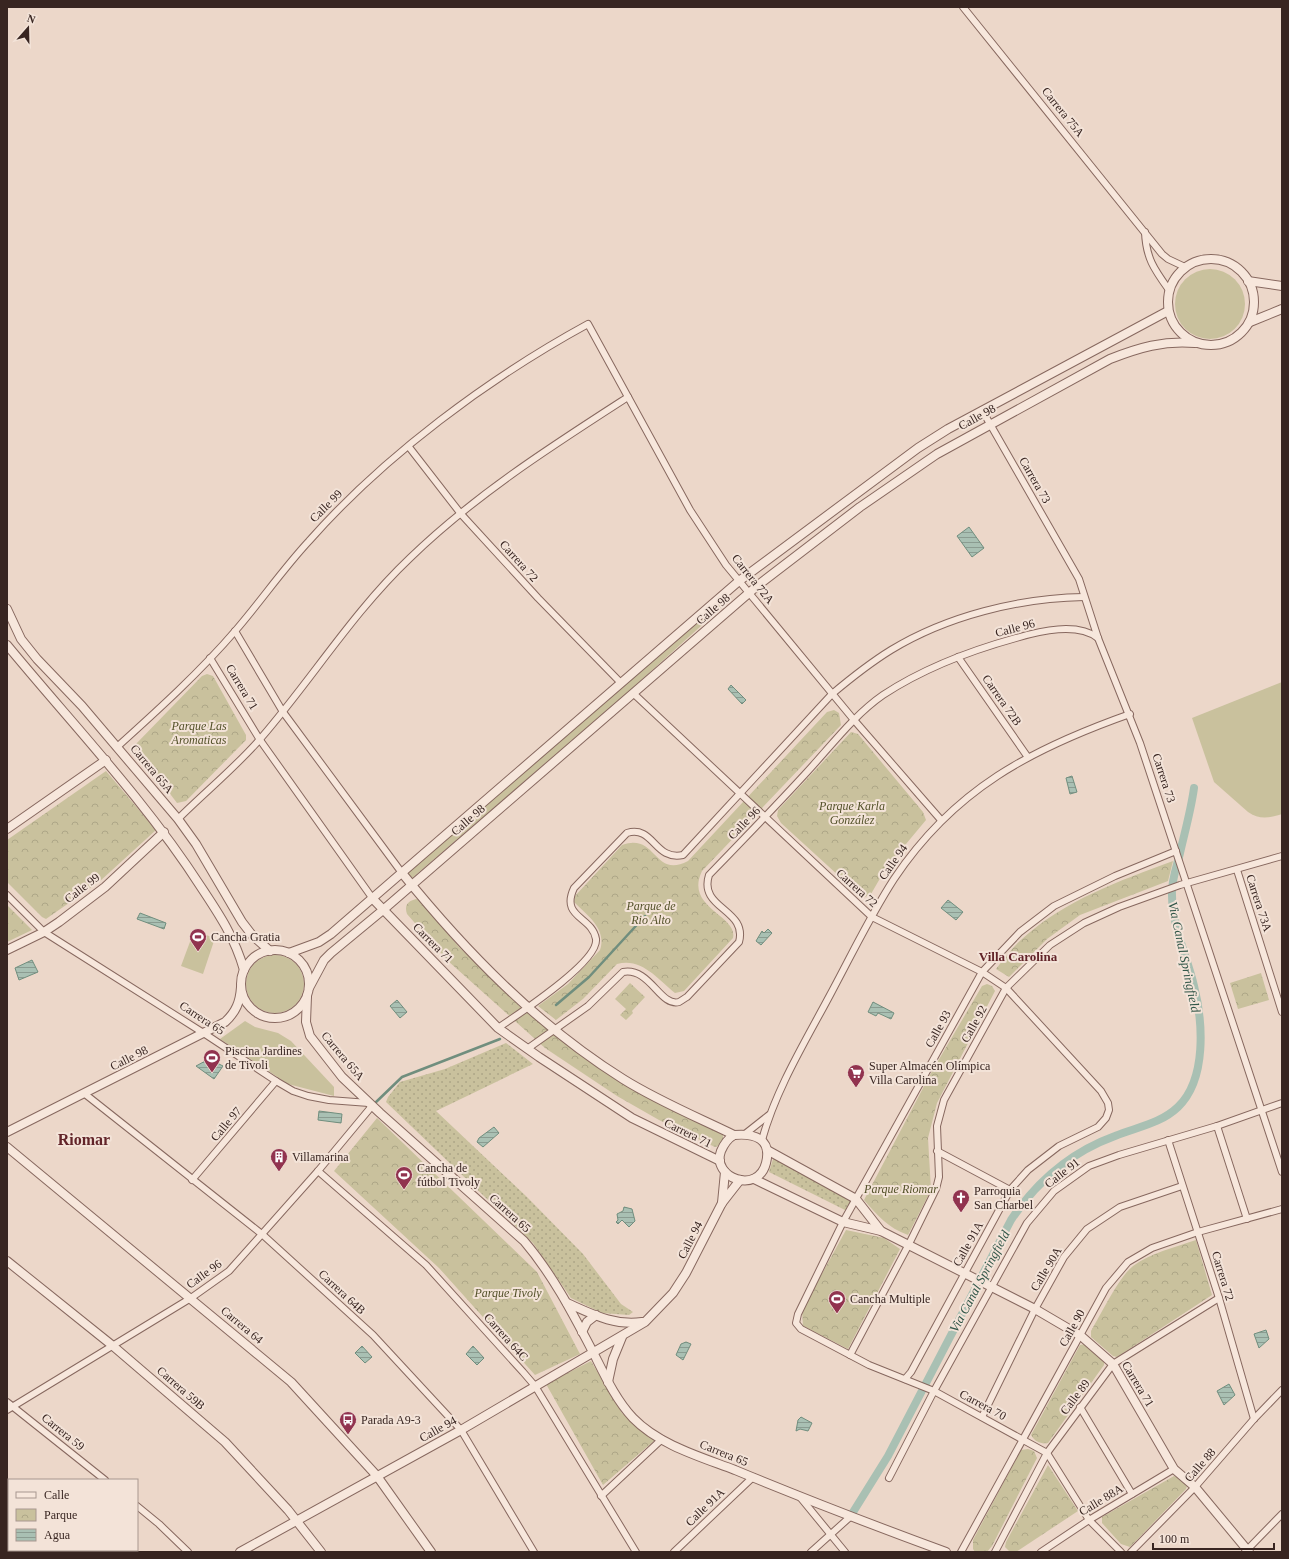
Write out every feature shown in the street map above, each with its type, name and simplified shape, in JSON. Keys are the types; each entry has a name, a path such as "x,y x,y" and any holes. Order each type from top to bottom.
{"street":[{"name":"Carrera 75A","path":"963,7 1168,259 1185,267"},
{"path":"1145,232 1148,257 1152,266 1169,290"},
{"path":"1206,259 1220,260 1233,265 1248,281 1254,301 1250,322 1241,333 1230,342 1209,346 1195,343 1177,330 1168,311 1169,290 1175,277 1185,267 1206,259"},
{"path":"1248,281 1282,286"},
{"path":"1250,322 1282,309"},
{"name":"Calle 98","path":"290,953 319,942 373,899 739,581 918,448 982,410 1168,311"},
{"name":"Carrera 72A","path":"588,324 690,510 726,565 832,694 941,820"},
{"name":"Calle 99","path":"117,747 210,658 235,631 313,536 378,472 469,399 509,370 551,344 588,324"},
{"name":"Calle 98","path":"308,992 324,960 331,953 634,694 749,593 860,507 937,454 990,423 1117,356 1138,348 1160,343 1175,341 1195,343"},
{"path":"178,819 260,740 283,712 331,647 371,598 410,558 461,514 524,466 628,397"},
{"name":"Carrera 73","path":"982,410 1079,579 1098,638 1130,714 1282,1172"},
{"name":"Carrera 72","path":"409,447 461,514 538,598 621,682"},
{"name":"Calle 96","path":"498,1028 529,1008 562,983 594,948 596,940 593,931 571,909 569,898 574,888 627,833 635,831 643,833 666,855 675,857 683,855 832,694 859,672 892,650 944,625 1019,602 1054,597 1084,597"},
{"name":"Carrera 65A","path":"7,610 21,639 82,706 178,819 196,844 242,922 252,935 270,951"},
{"name":"Calle 96","path":"527,1049 588,1006 623,972 638,972 669,1001 679,1002 687,997 739,942 741,934 740,925 707,893 706,885 709,875 765,817 854,720 882,696 928,669 958,657 1033,633 1052,630 1087,632 1098,638"},
{"name":"Carrera 71","path":"235,631 283,712 402,873 448,928 489,971 552,1030 623,1079 649,1094 734,1135"},
{"path":"7,645 106,760 164,832 226,926 238,948 244,970 241,987 244,999 252,1009 258,1014 275,1019 291,1015 303,1003 308,992 308,979 303,964 290,953 270,951 260,954 251,961 244,970"},
{"name":"Carrera 72B","path":"958,657 1027,756"},
{"name":"Carrera 71","path":"210,658 260,740 373,899 498,1028 527,1049 632,1118 720,1162"},
{"name":"Carrera 72","path":"634,694 872,916 982,972 1006,988 1101,1092 1108,1103 1109,1110"},
{"name":"Calle 94","path":"762,1140 769,1115 809,1032 872,916 894,879 913,853 941,820 994,776 1027,756 1072,735 1130,714"},
{"path":"7,829 106,760"},
{"name":"Calle 99","path":"7,950 44,932 105,887 164,832"},
{"name":"Calle 93","path":"796,1323 798,1314 843,1222 982,972 1020,932 1054,906 1115,876 1177,853"},
{"name":"Calle 92","path":"850,1355 908,1246 936,1189 938,1177 937,1126 944,1100 1006,988 1050,945 1084,922 1119,907 1180,885 1282,856"},
{"name":"Carrera 73A","path":"1237,870 1282,1012"},
{"name":"Carrera 65","path":"7,895 44,932 293,1091 308,1096 329,1100 371,1104 524,1242 537,1257 567,1304 608,1382 634,1419 662,1439 752,1478 850,1517 946,1552"},
{"name":"Calle 98","path":"7,1132 205,1034 225,1022 234,1012 240,998 241,987"},
{"name":"Carrera 65A","path":"308,992 306,1022 310,1036 342,1077 371,1104"},
{"name":"Calle 97","path":"192,1180 276,1081"},
{"name":"Carrera 64B","path":"85,1094 263,1235 373,1335 461,1430 534,1552"},
{"name":"Calle 91","path":"889,1478 988,1285 1027,1223 1054,1192 1089,1166 1119,1155 1217,1126 1282,1103"},
{"name":"Calle 96","path":"7,1410 191,1298 229,1272 318,1171 371,1104"},
{"name":"Calle 91A","path":"905,1379 911,1372 968,1275 1010,1190 1028,1170 1059,1146 1098,1127 1106,1118 1109,1110"},
{"name":"Calle 94","path":"745,1134 769,1115"},
{"path":"1217,1126 1247,1219"},
{"path":"745,1134 762,1140 767,1150 765,1166 761,1174 754,1179 740,1180 729,1176 725,1172 719,1156 725,1142 734,1135 745,1134"},
{"name":"Carrera 72","path":"1168,1140 1219,1298 1254,1419"},
{"name":"Carrera 64","path":"7,1147 291,1382 377,1476 431,1552"},
{"name":"Carrera 71","path":"767,1150 856,1199 880,1231"},
{"path":"937,1151 1010,1190"},
{"name":"Carrera 64C","path":"318,1171 426,1265 535,1386 636,1552"},
{"name":"Calle 94","path":"722,1203 725,1172"},
{"name":"Carrera 71","path":"754,1179 843,1222 880,1231 1035,1309 1081,1336 1113,1364 1174,1469 1195,1487 1247,1551"},
{"name":"Calle 94","path":"240,1552 461,1430 535,1386 594,1354 645,1322 673,1293 686,1273 722,1203 740,1180"},
{"name":"Calle 90A","path":"982,1417 1035,1309 1064,1257 1087,1229 1120,1207 1182,1186"},
{"name":"Calle 90","path":"961,1552 1106,1288 1128,1262 1152,1248 1198,1232 1282,1209"},
{"name":"Carrera 59B","path":"7,1261 113,1346 225,1442 322,1552"},
{"name":"Calle 89","path":"995,1552 1048,1453 1080,1407 1113,1364 1219,1298"},
{"path":"567,1304 621,1324 645,1322"},
{"path":"582,1332 587,1322 596,1316"},
{"name":"Carrera 70","path":"796,1323 801,1329 850,1355 934,1391 1023,1438 1048,1453 1089,1520 1121,1552"},
{"path":"608,1382 613,1359 622,1336"},
{"name":"Calle 88","path":"1131,1552 1195,1487 1254,1419 1282,1390"},
{"name":"Carrera 59","path":"7,1402 103,1479"},
{"path":"1080,1407 1132,1494"},
{"path":"601,1496 662,1439"},
{"name":"Calle 88A","path":"1041,1552 1089,1520 1174,1469"},
{"name":"Calle 91A","path":"674,1552 752,1478"},
{"path":"800,1497 845,1552"},
{"path":"138,1507 159,1524 188,1552"},
{"path":"1247,1551 1282,1514"},
{"path":"811,1552 850,1517"}],"green space":[{"path":"1210,269 1223,272 1235,279 1242,291 1245,304 1242,317 1235,329 1223,336 1210,339 1197,336 1185,329 1178,317 1175,304 1178,291 1185,279 1197,272"},
{"path":"729,595 732,598 628,692 411,879 407,874"},
{"name":"Parque Las Aromaticas","path":"207,674 213,676 246,735 246,740 186,801 177,803 134,746 202,676"},
{"path":"1282,682 1282,814 1269,817 1260,817 1252,815 1248,812 1214,782 1192,718"},
{"name":"Parque de Rio Alto","path":"834,710 839,713 841,725 702,871 698,884 700,894 705,902 728,923 732,930 733,938 684,991 675,993 656,976 641,966 626,963 617,964 583,999 556,1020 538,1006 568,984 600,950 601,936 599,929 574,902 575,896 622,845 633,843 642,845 668,864 677,865 688,861 827,712"},
{"name":"Parque Karla González","path":"851,732 858,734 923,812 926,820 886,868 871,894 863,898 781,823 777,816 778,810"},
{"path":"106,771 156,830 99,882 46,919 42,917 7,882 7,840"},
{"path":"1173,861 1168,881 1080,915 1047,939 1009,977 996,969 1022,939 1039,925 1074,902 1113,884"},
{"path":"416,899 420,900 459,947 516,1001 624,1082 723,1134 723,1139 718,1146 715,1147 659,1120 617,1096 545,1048 448,961 407,914 407,904"},
{"path":"7,905 32,930 7,942"},
{"name":"Cancha Gratia","path":"194,931 215,938 203,974 181,966"},
{"path":"275,955 286,957 299,968 302,973 304,984 302,995 291,1008 286,1011 275,1013 264,1011 251,1000 248,995 246,984 248,973 259,960 264,957"},
{"path":"1261,973 1269,1000 1238,1009 1230,983"},
{"path":"630,983 645,997 626,1020 620,1015 626,1009 615,999"},
{"name":"Parque Riomar","path":"987,984 992,986 995,991 937,1103 928,1138 931,1190 908,1235 889,1225 878,1216 864,1200 931,1073 982,986"},
{"path":"245,1021 255,1027 278,1033 291,1041 334,1087 334,1096 288,1084 220,1039"},
{"path":"506,1043 533,1064 436,1111 527,1197 583,1254 621,1304 633,1312 629,1315 602,1313 571,1298 533,1243 386,1102 388,1097 400,1082 445,1069"},
{"name":"Parque Tivoly","path":"377,1118 537,1272 580,1354 535,1375 439,1268 334,1171"},
{"path":"774,1156 853,1200 847,1211 769,1172"},
{"path":"846,1230 884,1238 900,1249 848,1349 803,1326 802,1310"},
{"path":"1196,1240 1212,1295 1117,1357 1113,1356 1091,1337 1091,1331 1110,1296 1122,1278 1133,1266 1147,1257"},
{"path":"1085,1344 1104,1361 1104,1365 1048,1443 1038,1442 1031,1435 1080,1345"},
{"path":"591,1361 622,1413 655,1440 603,1485 546,1384"},
{"path":"1028,1449 1034,1451 1037,1458 992,1546 987,1552 975,1552 973,1549 973,1540 1021,1450"},
{"path":"1048,1465 1078,1511 1016,1552 1010,1552 1005,1547 1006,1542"},
{"path":"1174,1476 1179,1478 1187,1486 1186,1489 1130,1547 1121,1544 1102,1523 1102,1517"}],"water":[{"path":"969,527 984,548 972,557 957,536"},
{"path":"731,685 746,700 742,704 728,689"},
{"path":"1072,776 1077,792 1070,794 1066,778"},
{"path":"948,900 963,912 956,920 941,908"},
{"path":"140,913 166,923 164,929 137,919"},
{"path":"768,929 772,933 761,945 756,941 762,931 764,933"},
{"path":"32,960 38,972 19,980 15,968"},
{"path":"397,1000 407,1012 400,1018 390,1006"},
{"path":"873,1002 894,1013 891,1019 878,1013 876,1016 868,1012"},
{"name":"Piscina Jardines de Tivoli","path":"209,1059 223,1066 214,1079 196,1066"},
{"path":"319,1111 342,1114 341,1123 318,1120"},
{"path":"494,1127 499,1133 483,1147 477,1142 479,1138"},
{"path":"624,1207 632,1209 635,1221 629,1227 622,1220 618,1224 616,1222 618,1220 617,1214 623,1211"},
{"path":"1266,1330 1269,1339 1259,1348 1254,1334"},
{"path":"686,1342 691,1344 683,1360 676,1355 681,1344"},
{"path":"362,1346 372,1357 365,1363 355,1353"},
{"path":"473,1346 484,1358 477,1365 466,1354"},
{"path":"1229,1384 1235,1395 1224,1405 1217,1391"},
{"path":"801,1417 812,1423 808,1431 800,1429 796,1431 798,1420"}],"waterway":[{"name":"Via Canal Springfield","path":"850,1517 888,1456 1011,1220 1021,1206 1056,1169 1084,1150 1115,1136 1156,1121 1171,1113 1178,1107 1187,1095 1194,1081 1198,1066 1201,1033 1194,986 1174,918 1172,890 1173,879 1188,820 1194,788"},
{"path":"556,1005 589,977 645,916"},
{"path":"374,1104 402,1077 500,1039"}],"place":[{"name":"Cancha Gratia","path":"198,952"},
{"name":"Piscina Jardines de Tivoli","path":"212,1073"},
{"name":"Super Almacén Olímpica Villa Carolina","path":"856,1088"},
{"name":"Villamarina","path":"279,1172"},
{"name":"Cancha de fútbol Tivoly","path":"404,1190"},
{"name":"Parroquia San Charbel","path":"961,1213"},
{"name":"Cancha Multiple","path":"837,1314"},
{"name":"Parada A9-3","path":"348,1435"}],"district":[{"name":"Villa Carolina","path":"1018,956"},
{"name":"Riomar","path":"84,1139"}]}
